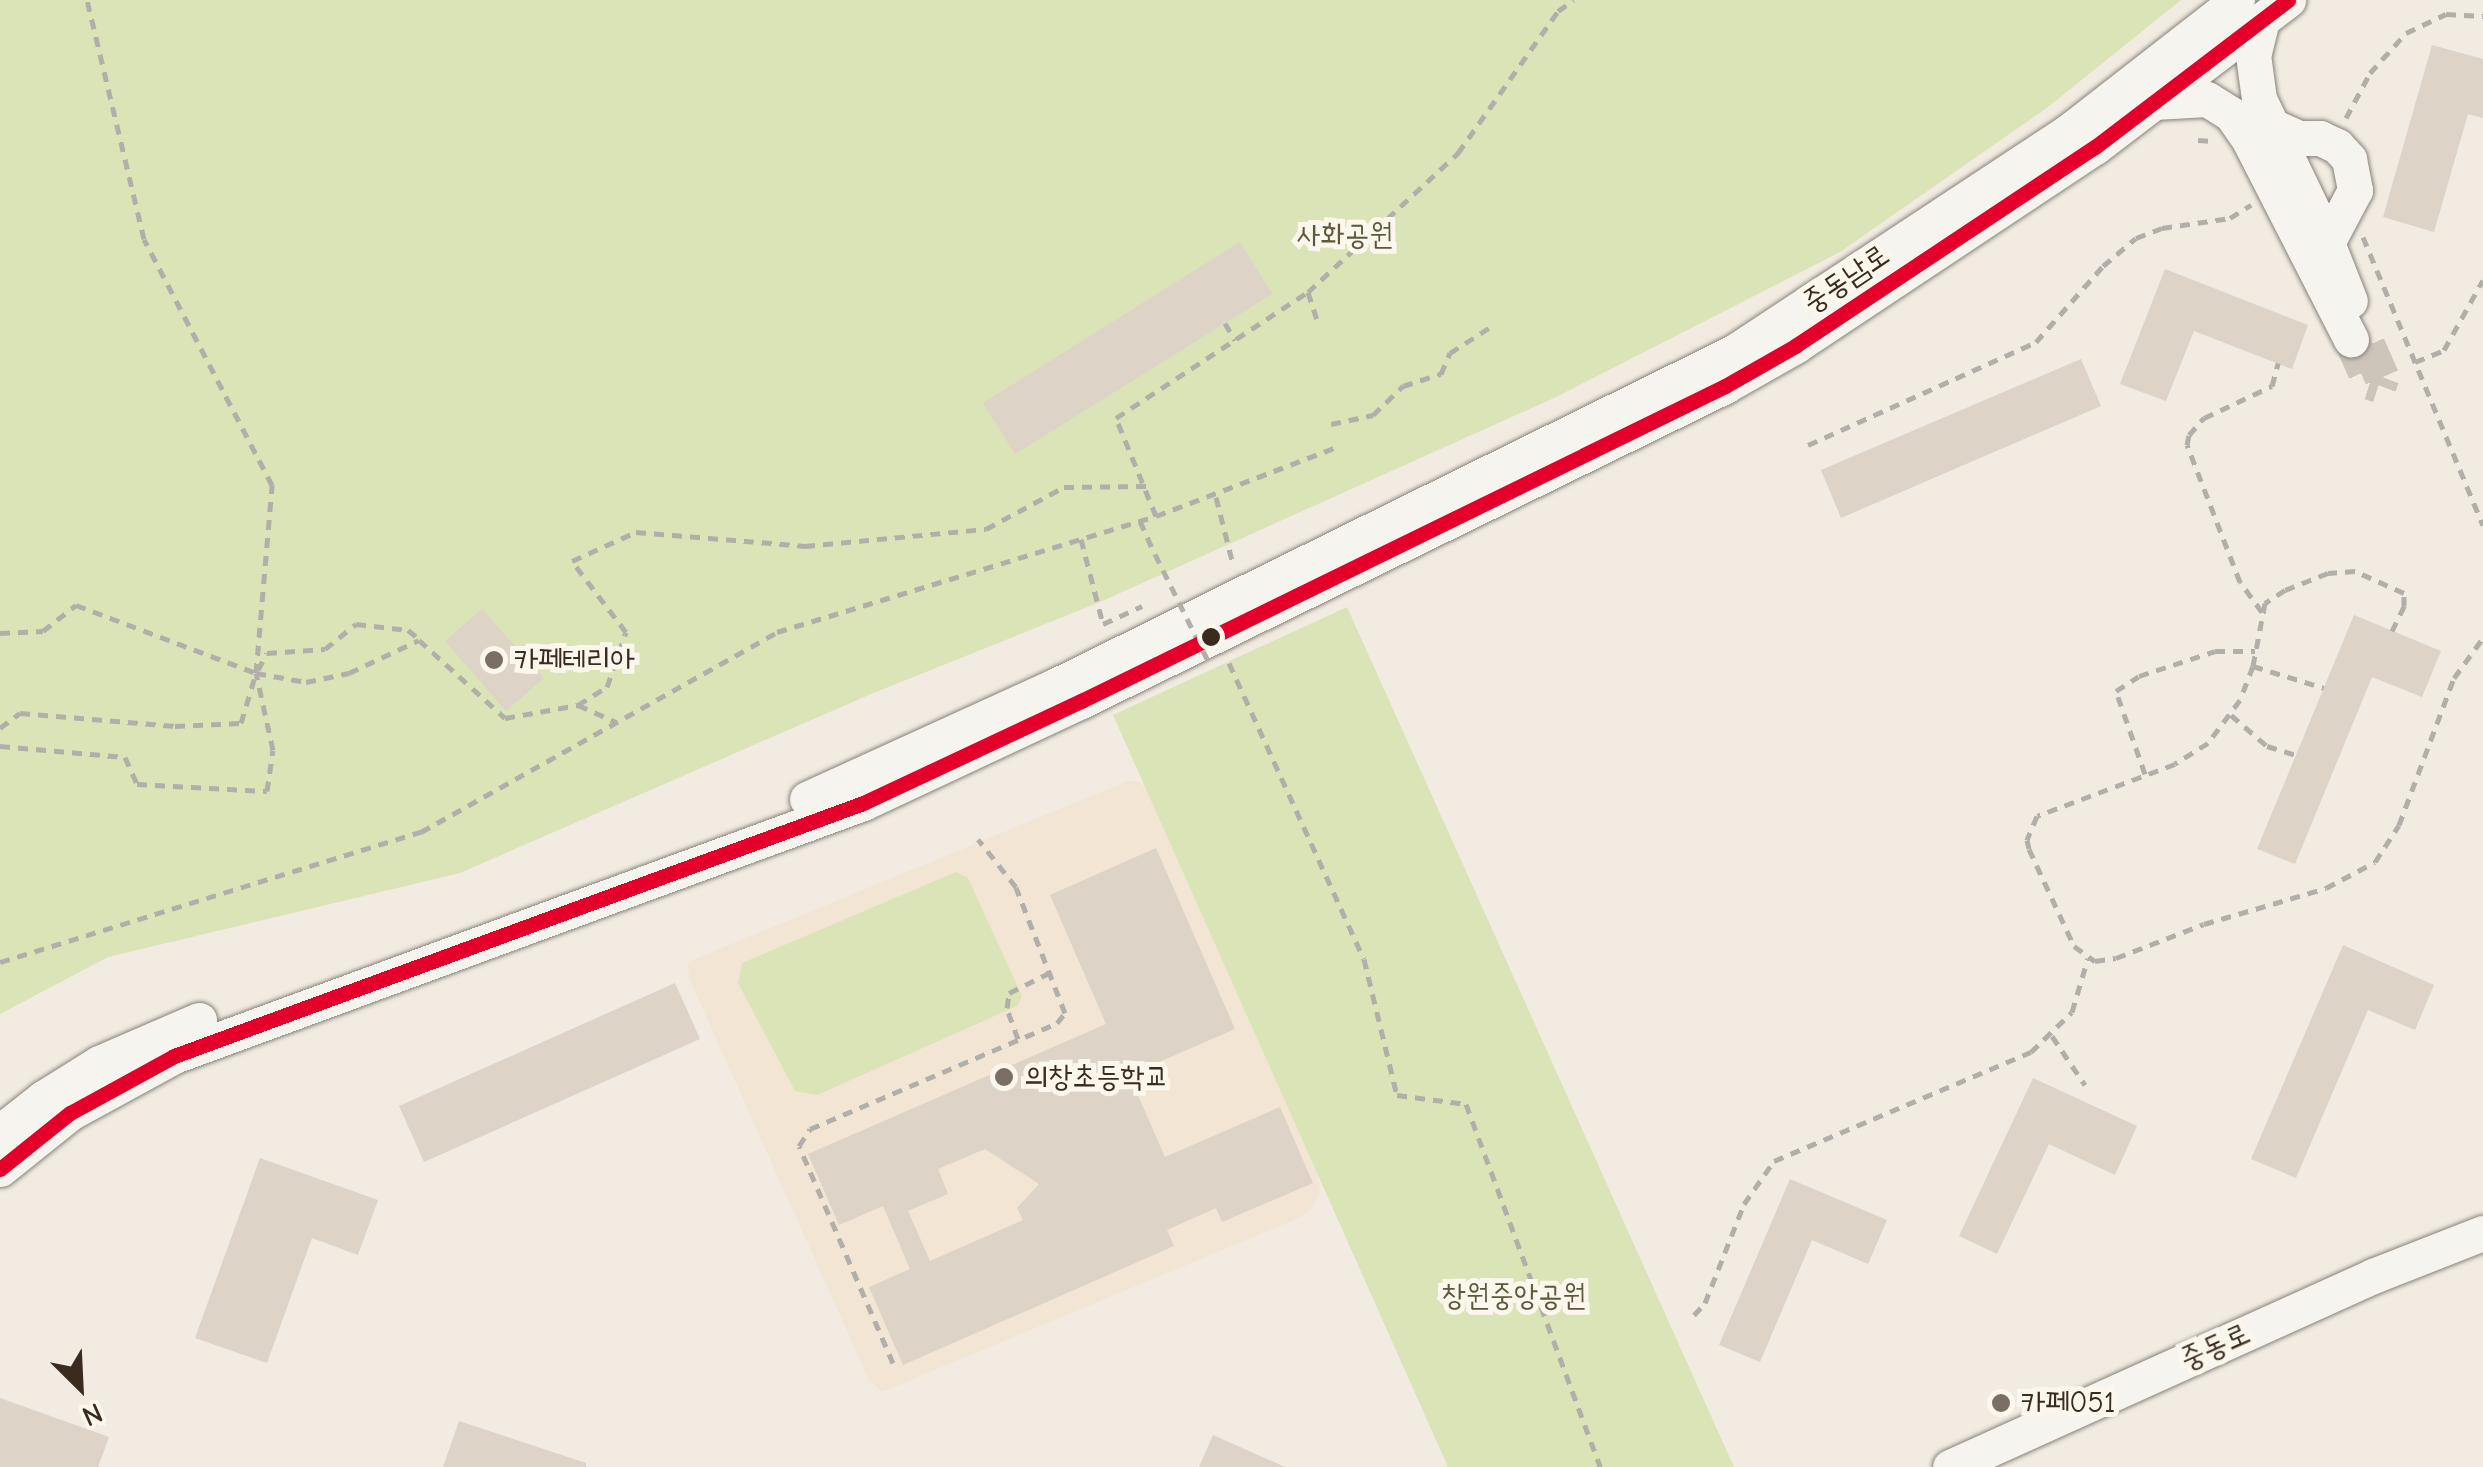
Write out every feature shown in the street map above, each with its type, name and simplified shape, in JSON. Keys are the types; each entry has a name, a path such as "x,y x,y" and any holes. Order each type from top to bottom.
{"street":[{"name":"중동남로","path":"0,1168 70,1113 174,1056 862,803 1115,685 1708,395 1794,346 2096,147 2262,7"},
{"name":"중동남로","path":"0,1132 71,1080 148,1040 745,823 907,756 1698,371 1768,330 2262,7"},
{"path":"2153,102 2207,99 2231,114 2357,337 2328,243 2272,126 2253,72 2262,7"},
{"path":"2272,126 2299,138 2320,138 2336,146 2348,159 2355,190 2328,243"},
{"name":"중동로","path":"1950,1467 2373,1276 2483,1234"}],"path":[{"path":"0,728 20,714 175,726 241,723 256,672 272,485 144,239 86,0"},
{"path":"1156,516 1116,418 1308,292 1458,152 1558,10 1574,0"},
{"path":"2343,128 2370,73 2406,33 2446,14 2483,16"},
{"path":"2198,140 2222,144"},
{"path":"1808,445 2019,352 2048,330 2104,266 2136,238 2162,228 2230,218 2248,210 2253,197"},
{"path":"2362,229 2483,525"},
{"path":"2414,362 2444,350 2483,280"},
{"path":"1308,292 1318,319"},
{"path":"1225,323 1235,340"},
{"path":"1331,424 1372,415 1403,386 1441,374 1450,353 1495,324"},
{"path":"2262,612 2240,582 2187,445 2189,435 2204,418 2272,386 2278,363"},
{"path":"0,962 421,832 777,632 1156,516 1334,448"},
{"path":"0,746 125,757 137,784 268,791 273,750 256,672 267,654 325,649 356,624 408,630 505,718 578,705 607,687 626,632 572,561 636,532 804,546 986,529 1064,486 1146,486"},
{"path":"1216,496 1233,565"},
{"path":"1140,520 1208,661"},
{"path":"1081,539 1103,624"},
{"path":"2392,631 2404,606 2404,594 2356,572 2328,573 2285,590 2265,603 2252,666 2231,715 2192,756 2047,809 2031,826 2029,849 2074,946 2088,958 2116,958 2204,924 2326,888 2375,862 2400,825 2454,678 2483,638"},
{"path":"0,632 43,631 76,605 256,672 306,682 349,672 419,640"},
{"path":"2145,774 2116,691 2139,676 2216,651 2255,651"},
{"path":"1229,663 1364,958 1397,1095 1466,1104 1600,1467"},
{"path":"2252,666 2324,688"},
{"path":"578,705 616,722"},
{"path":"2231,715 2267,746 2296,755"},
{"path":"893,1363 802,1159 802,1135 1057,1022 1065,1013 1016,887 978,838"},
{"path":"1694,1315 1706,1302 1744,1204 1774,1161 2032,1052 2052,1036 2078,1000 2088,958"},
{"path":"1018,1039 1007,1008 1009,993 1052,972"},
{"path":"2052,1036 2085,1085"}],"shaded area":[{"name":"의창초등학교","path":"1128,781 1139,781 1147,790 1318,1176 1320,1192 1313,1207 1299,1218 882,1392 869,1380 689,978 688,962"}],"green space":[{"name":"사화공원","path":"0,0 2181,0 2048,107 1840,252 1554,398 1100,602 871,694 460,873 108,957 0,1014"},
{"name":"창원중앙공원","path":"1347,607 1734,1467 1448,1467 1113,715"},
{"path":"956,872 968,878 1022,996 1017,1006 817,1095 795,1091 738,983 742,963"}],"building":[{"path":"2432,45 2483,59 2483,118 2468,114 2434,232 2383,217"},
{"path":"1240,242 1272,294 1015,454 983,403"},
{"path":"2165,269 2308,325 2292,369 2194,331 2166,401 2120,384"},
{"path":"2081,359 2101,406 1841,518 1821,470"},
{"name":"카페테리아","path":"482,609 544,678 506,711 445,641"},
{"path":"2354,615 2441,651 2422,697 2372,677 2295,864 2257,849"},
{"path":"1156,848 1235,1029 1129,1075 1165,1157 1280,1107 1313,1183 1222,1222 1216,1208 1167,1230 1174,1246 903,1365 869,1287 910,1269 883,1206 839,1225 808,1154 1106,1024 1050,895","holes":["985,1149 1039,1184 1017,1208 1023,1220 930,1261 908,1211 948,1194 938,1169"]},
{"path":"2343,945 2434,985 2415,1030 2368,1010 2296,1178 2251,1159"},
{"path":"675,983 700,1039 424,1162 399,1106"},
{"path":"2033,1078 2137,1126 2115,1175 2049,1144 1997,1254 1959,1236"},
{"path":"260,1158 378,1200 358,1255 312,1238 267,1363 195,1338"},
{"path":"1790,1179 1887,1220 1868,1264 1812,1240 1760,1362 1719,1345"},
{"path":"0,1398 109,1437 98,1467 0,1467"},
{"path":"459,1421 586,1463 586,1467 443,1467"},
{"path":"1213,1435 1285,1467 1199,1467"}],"tunnel":[{"path":"2351,339 2370,382 2379,385 2382,377 2363,334"}],"transit line":[{"path":"0,1169 70,1113 174,1056 863,803 1081,701 1725,386 1795,346 2095,147 2288,0"}],"place":[{"name":"카페테리아","path":"494,660"},
{"name":"의창초등학교","path":"1004,1077"},
{"name":"카페051","path":"2001,1403"}]}
